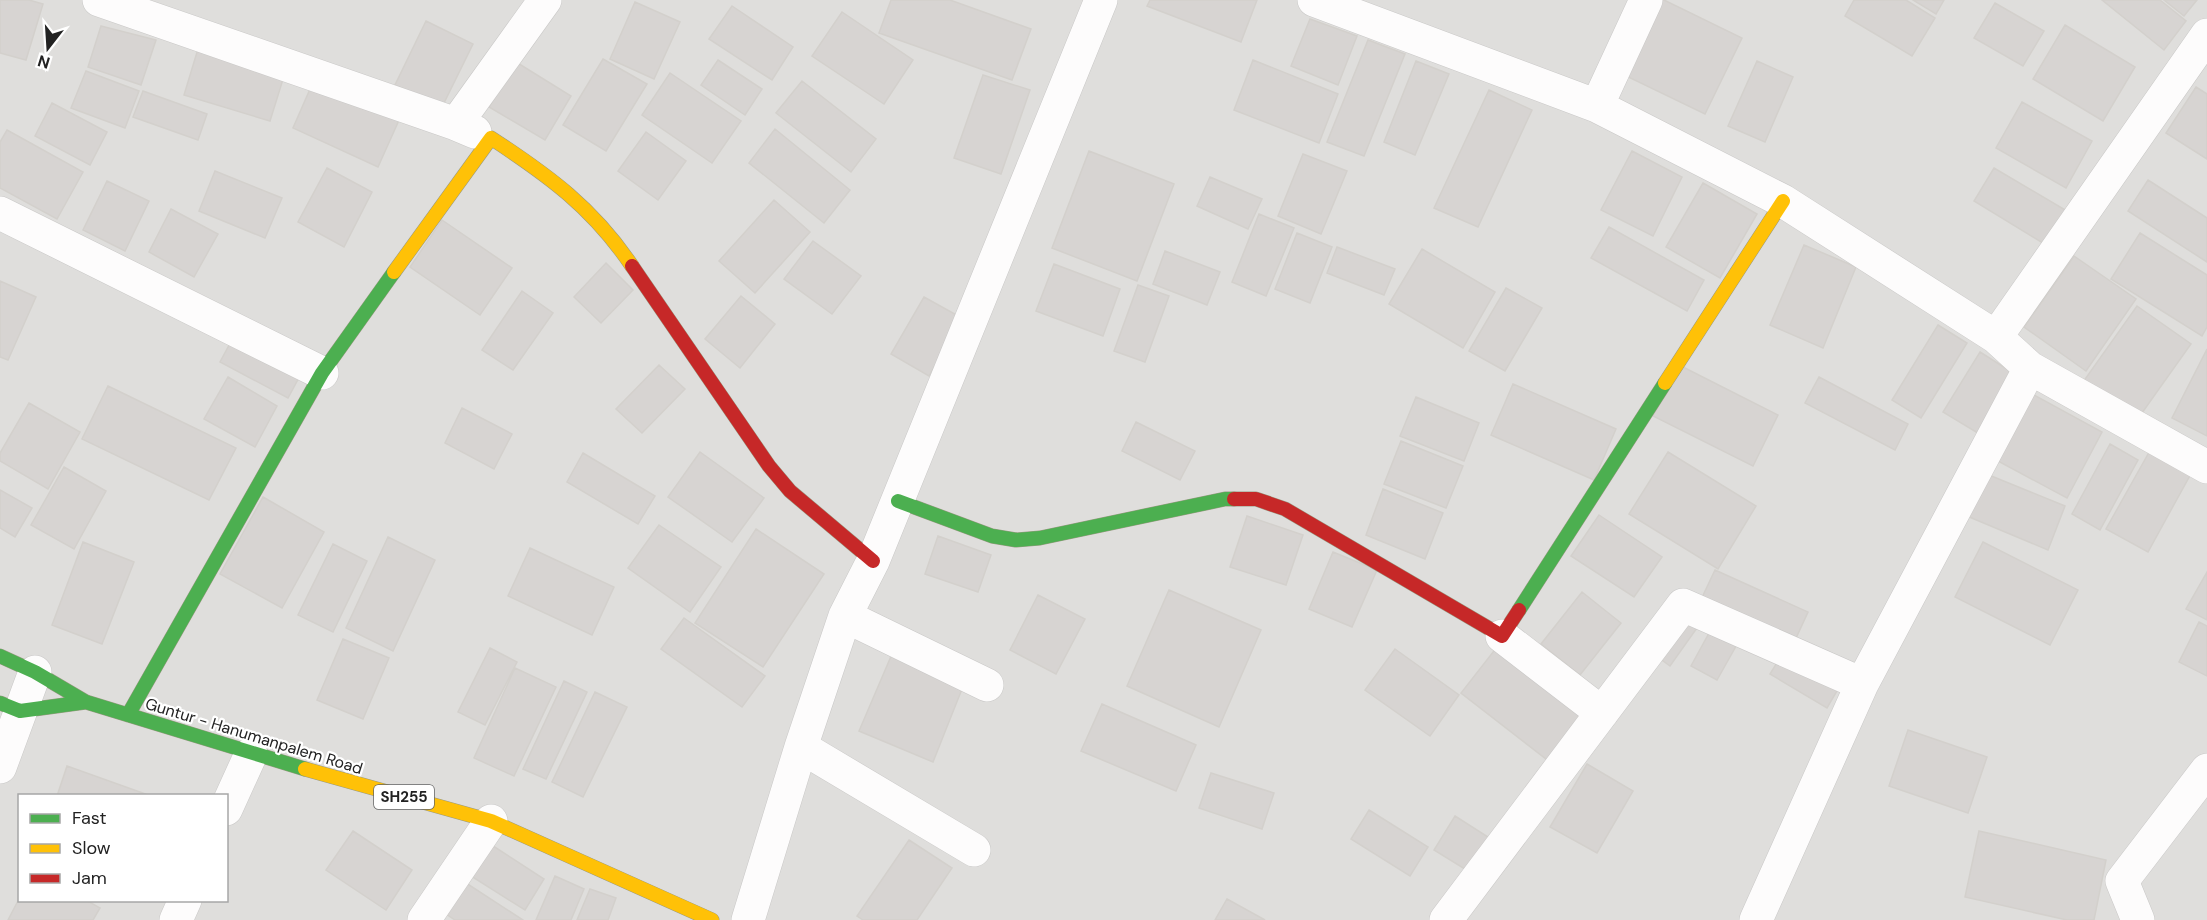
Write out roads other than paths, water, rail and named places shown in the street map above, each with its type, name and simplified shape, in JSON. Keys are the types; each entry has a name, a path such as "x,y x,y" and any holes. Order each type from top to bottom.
{"street":[{"path":"99,0 456,123 491,138 553,180 594,215 614,239 769,466 790,491 873,561"},
{"path":"456,123 545,0"},
{"path":"748,920 801,747 845,616 873,561 898,501 1101,0"},
{"path":"1597,106 1646,0"},
{"path":"1328,3 1597,106 1783,201 1996,337 2030,368 2207,467"},
{"path":"1996,337 2207,34"},
{"path":"128,715 322,373 491,138"},
{"path":"1502,636 1783,201"},
{"path":"0,213 322,373"},
{"path":"1756,920 1862,684 2030,368"},
{"path":"898,501 992,536 1016,540 1040,538 1225,499 1256,499 1285,509 1502,636 1602,713"},
{"path":"1446,920 1683,605 1862,684"},
{"path":"845,616 987,685"},
{"name":"Guntur - Hanumanpalem Road","path":"0,656 35,672 86,702 251,754 491,821 712,920"},
{"path":"0,767 10,707 35,672"},
{"name":"Guntur - Hanumanpalem Road","path":"10,707 86,702"},
{"path":"801,747 974,850"},
{"path":"228,804 251,754"},
{"path":"2139,920 2122,881 2207,770"},
{"path":"424,920 491,821"},
{"path":"176,920 184,902"}]}
